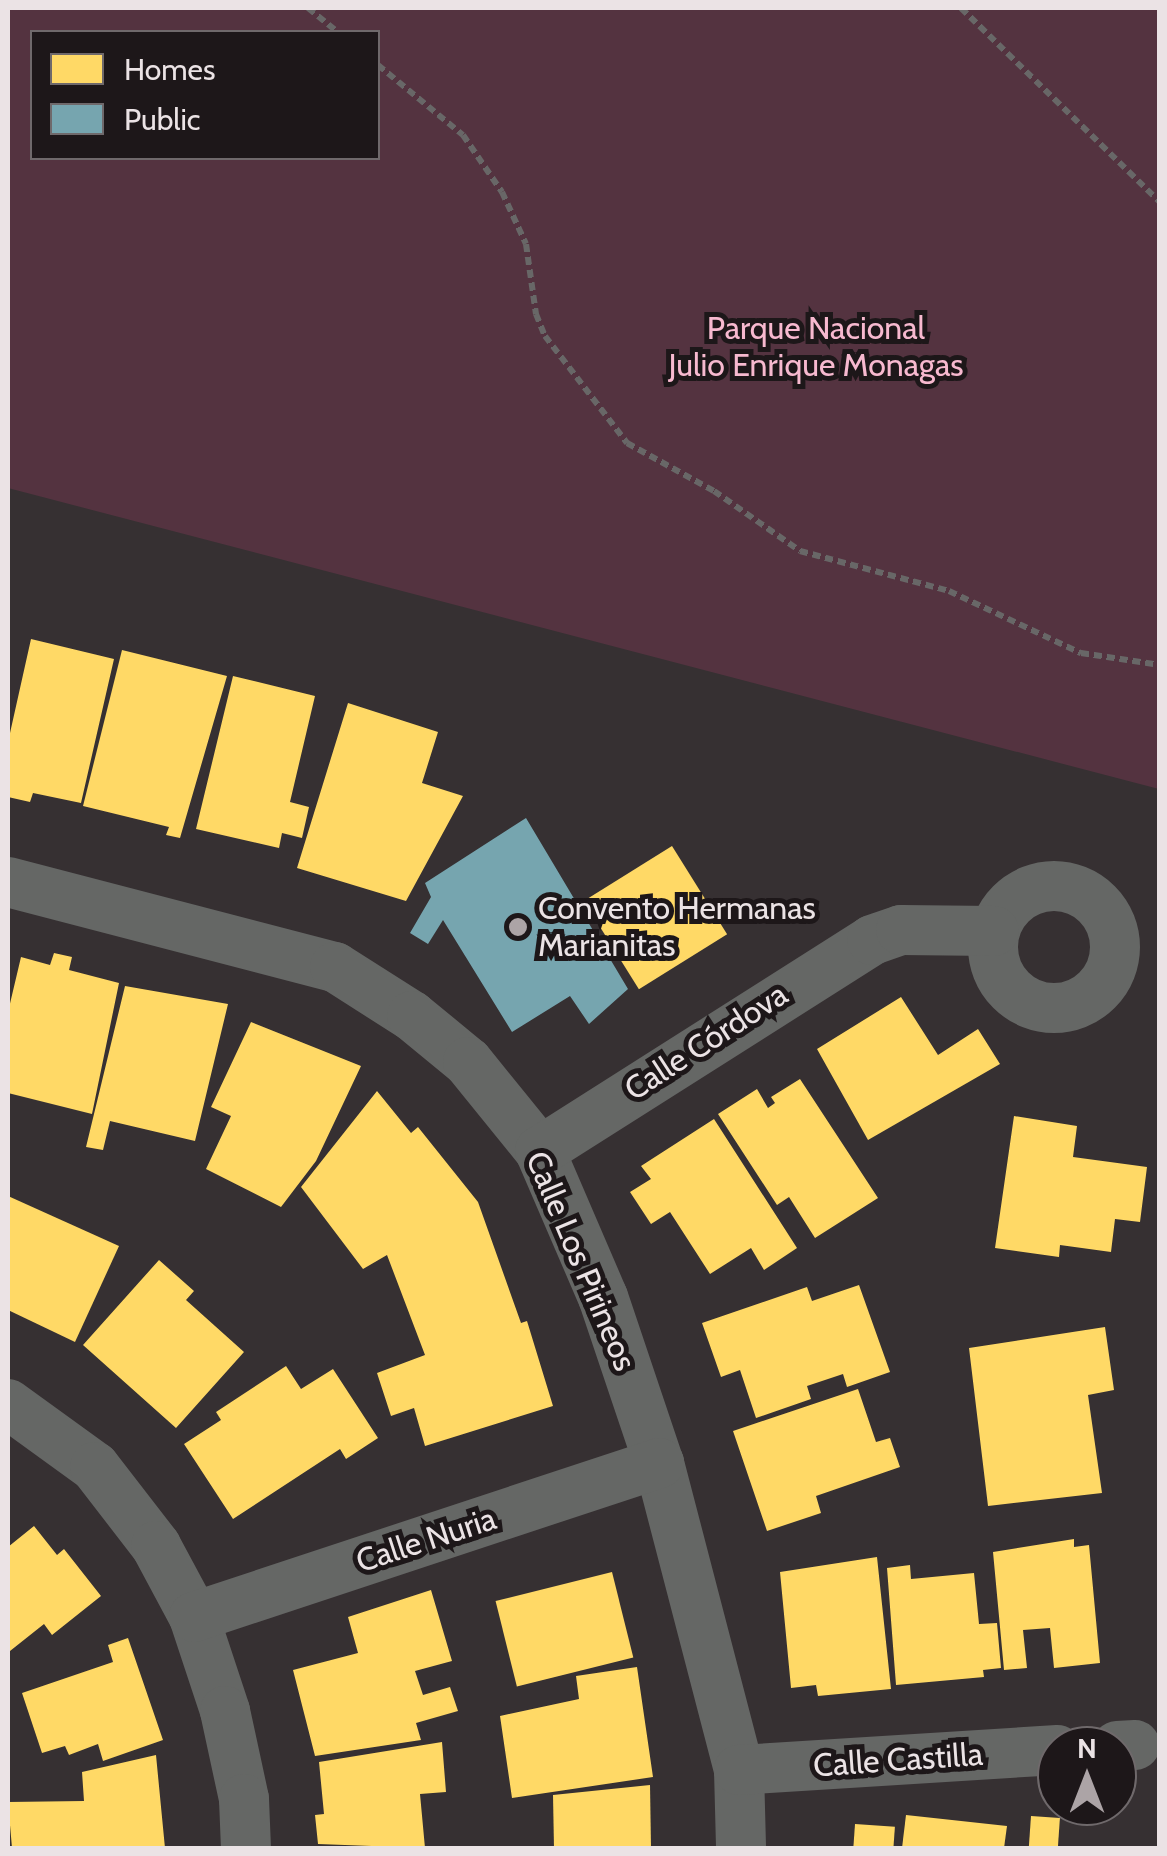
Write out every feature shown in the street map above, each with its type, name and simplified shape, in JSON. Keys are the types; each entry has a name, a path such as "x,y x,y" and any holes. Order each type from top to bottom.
{"street":[{"name":"Calle Los Pirineos","path":"8,882 335,967 412,1016 468,1062 540,1151 602,1298 659,1463 739,1770 741,1848"},
{"name":"Calle Córdova","path":"540,1151 858,947 900,930 994,932"},
{"path":"8,1404 95,1468 156,1546 194,1618 225,1711 244,1799 246,1848"},
{"name":"Calle Nuria","path":"194,1618 659,1463"},
{"name":"Calle Castilla","path":"739,1770 1037,1751"}],"path":[{"path":"308,8 336,30"},
{"path":"961,8 1160,202"},
{"path":"380,67 463,135 502,192 526,244 536,314 546,336 628,443 714,491 800,551 950,591 1081,653 1160,664"}],"green space":[{"name":"Parque Nacional Julio Enrique Monagas","path":"8,8 1159,8 1159,789 8,488"}],"building: Homes":[{"path":"31,639 114,659 81,803 33,793 30,802 8,797 8,742"},
{"path":"122,650 227,676 180,838 166,835 169,827 83,806"},
{"path":"233,676 315,696 290,802 309,807 302,838 282,833 279,848 196,829"},
{"path":"348,703 438,732 422,783 463,796 406,901 297,868"},
{"path":"672,846 727,934 639,989 584,901"},
{"path":"54,953 72,957 69,970 119,983 92,1114 8,1093 8,1012 21,957 50,965"},
{"path":"125,986 228,1004 195,1141 110,1121 103,1150 86,1147"},
{"path":"901,997 938,1055 978,1029 1000,1064 868,1140 817,1049"},
{"path":"251,1022 361,1066 316,1161 281,1207 206,1169 231,1116 211,1107"},
{"path":"800,1079 878,1198 815,1238 789,1197 777,1205 718,1114 757,1089 768,1108 775,1103 771,1097"},
{"path":"377,1091 411,1133 418,1127 478,1202 521,1323 527,1321 553,1406 425,1446 414,1408 391,1416 377,1373 425,1355 387,1255 363,1269 301,1187"},
{"path":"1014,1116 1077,1126 1073,1157 1147,1167 1140,1222 1115,1219 1111,1252 1060,1245 1059,1257 995,1248"},
{"path":"714,1119 797,1248 764,1270 751,1248 710,1274 670,1212 651,1224 630,1192 651,1179 641,1166"},
{"path":"8,1196 119,1246 75,1342 8,1310"},
{"path":"159,1260 194,1291 186,1300 244,1352 176,1428 83,1345"},
{"path":"859,1285 890,1372 847,1387 843,1374 807,1386 811,1399 756,1418 740,1370 721,1377 702,1323 807,1287 812,1301"},
{"path":"1105,1327 1114,1390 1088,1395 1102,1493 988,1506 969,1348"},
{"path":"286,1366 301,1389 333,1369 378,1438 346,1459 340,1449 233,1519 184,1444 221,1420 216,1412"},
{"path":"858,1389 876,1442 890,1438 900,1467 816,1496 821,1513 767,1531 733,1431"},
{"path":"34,1526 57,1555 64,1549 101,1596 52,1635 44,1624 10,1651 8,1547"},
{"path":"1074,1539 1074,1547 1089,1545 1100,1663 1054,1668 1050,1628 1023,1630 1027,1668 1004,1670 993,1552"},
{"path":"877,1557 891,1689 818,1696 816,1685 791,1688 780,1572"},
{"path":"910,1565 911,1579 974,1573 979,1624 997,1623 1001,1668 983,1670 984,1677 896,1685 887,1568"},
{"path":"612,1572 633,1657 517,1686 496,1601"},
{"path":"431,1590 452,1661 415,1671 423,1695 450,1687 458,1711 416,1723 421,1740 315,1756 293,1670 358,1653 348,1617"},
{"path":"128,1638 163,1740 103,1761 98,1744 69,1755 65,1746 42,1753 22,1693 113,1662 108,1645"},
{"path":"637,1667 653,1777 512,1798 500,1716 579,1699 576,1676"},
{"path":"442,1742 446,1792 420,1794 425,1848 318,1844 315,1815 324,1814 319,1762"},
{"path":"156,1755 165,1848 12,1848 8,1802 84,1801 82,1772"},
{"path":"650,1785 651,1848 554,1848 553,1795"},
{"path":"906,1815 1007,1826 1004,1848 902,1848"},
{"path":"1031,1816 1037,1816 1037,1826 1059,1826 1058,1848 1029,1848"},
{"path":"855,1824 895,1827 893,1848 853,1848"}],"building: Public":[{"name":"Convento Hermanas Marianitas","path":"526,818 628,989 589,1024 570,996 512,1032 443,920 428,944 410,933 431,897 425,883"}],"place":[{"name":"Convento Hermanas Marianitas","path":"518,927"}]}
